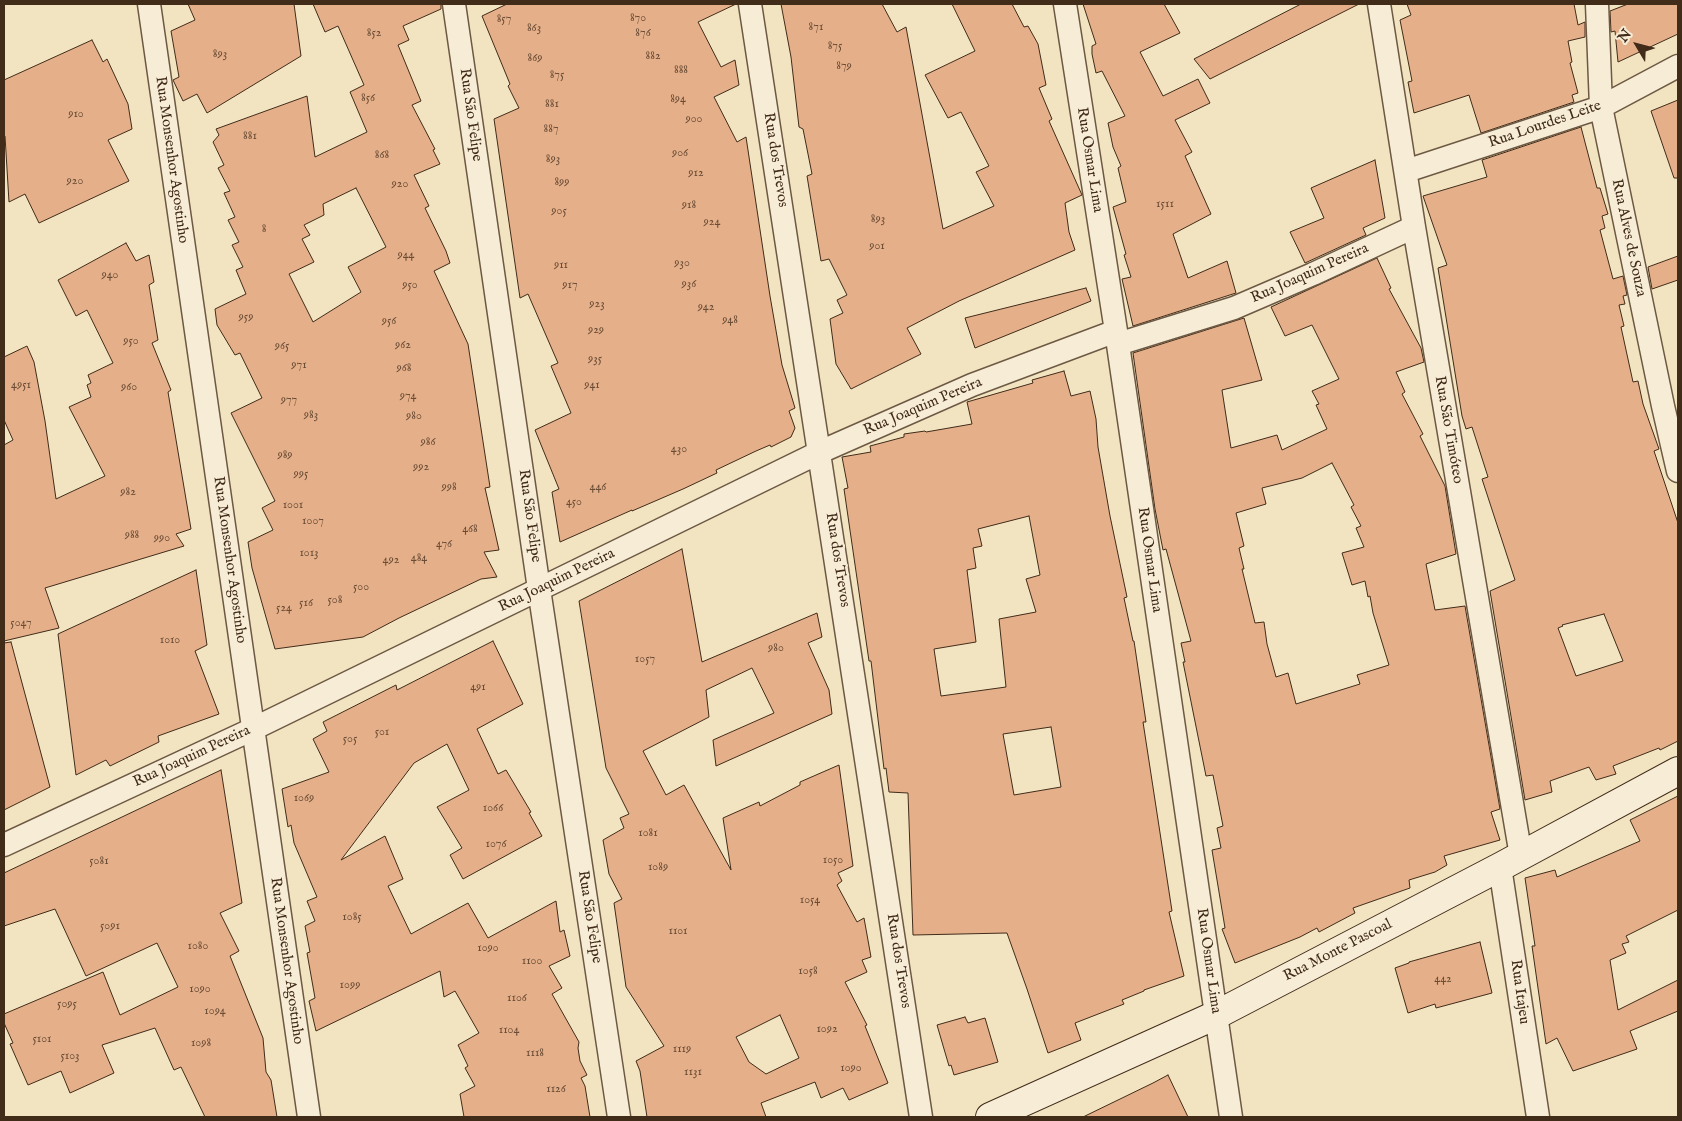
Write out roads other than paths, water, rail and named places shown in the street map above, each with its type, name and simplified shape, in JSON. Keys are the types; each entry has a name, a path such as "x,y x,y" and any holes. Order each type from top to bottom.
{"street":[{"name":"Rua Monsenhor Agostinho","path":"149,4 309,1117"},
{"name":"Rua São Felipe","path":"454,4 619,1117"},
{"name":"Rua dos Trevos","path":"750,4 922,1117"},
{"name":"Rua Osmar Lima","path":"1065,4 1117,337 1230,1117"},
{"name":"Rua São Timóteo","path":"1379,4 1510,861"},
{"name":"Rua Alves de Souza","path":"1597,4 1601,107 1670,402 1678,470"},
{"name":"Rua Lourdes Leite","path":"1406,171 1601,107 1678,66"},
{"name":"Rua Joaquim Pereira","path":"4,845 253,729 820,452 972,385 1117,337 1234,308 1313,274 1414,226"},
{"name":"Rua Monte Pascoal","path":"990,1117 1216,1015 1678,771"},
{"name":"Rua Itajeu","path":"1510,861 1538,1117"}]}
